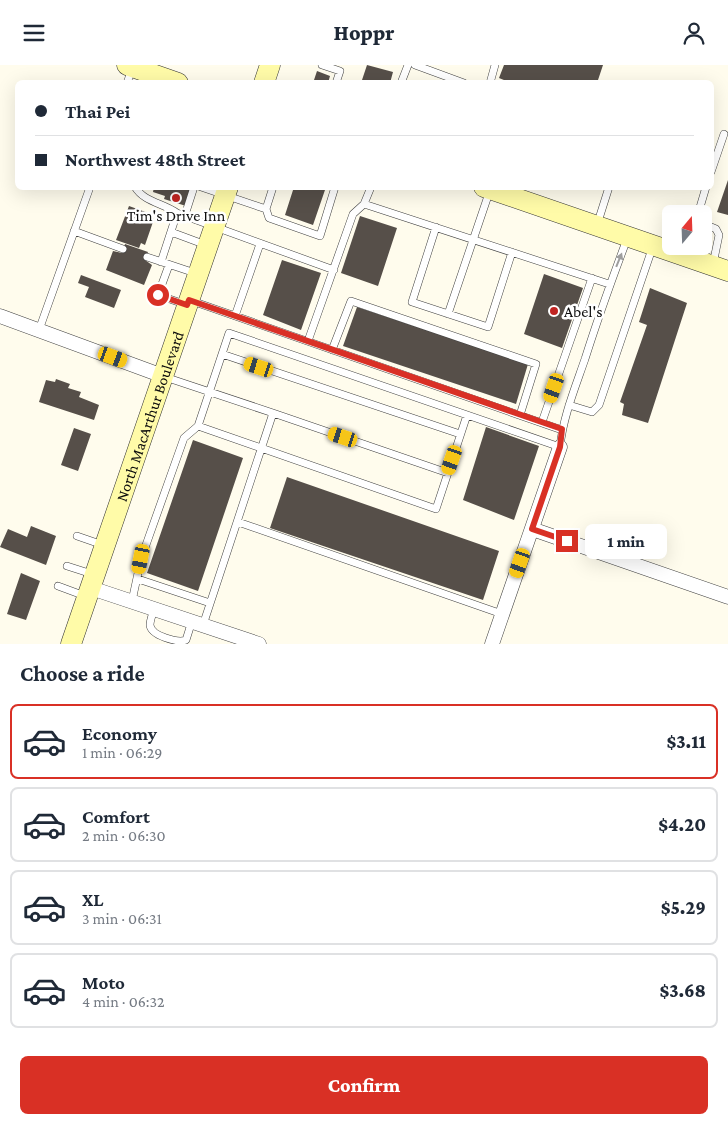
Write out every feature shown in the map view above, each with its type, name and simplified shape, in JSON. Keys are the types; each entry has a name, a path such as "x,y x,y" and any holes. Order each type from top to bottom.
{"main road":[{"path":"265,80 270,65"},
{"path":"129,71 156,70 173,80"},
{"path":"490,190 662,247"},
{"name":"North MacArthur Boulevard","path":"71,644 227,192"},
{"path":"694,255 720,268"}],"street":[{"path":"0,316 163,376"},
{"path":"492,644 560,447"},
{"path":"532,529 728,597"},
{"path":"91,587 259,644"}],"lane":[{"path":"322,65 340,71 337,80"},
{"path":"403,80 408,65"},
{"path":"415,65 442,79"},
{"path":"491,80 495,65"},
{"path":"714,163 724,134"},
{"path":"38,330 89,190"},
{"path":"137,190 141,197 168,206 177,213 185,215 211,237"},
{"path":"185,215 193,190"},
{"path":"272,190 266,209 270,218 320,236 333,190"},
{"path":"308,341 353,214 364,204 369,190"},
{"path":"448,314 474,239 487,190"},
{"path":"597,226 606,190"},
{"path":"701,205 705,190"},
{"path":"227,192 266,209"},
{"path":"364,204 609,284"},
{"path":"161,262 177,213"},
{"path":"436,227 412,301 448,314 488,327 512,252"},
{"path":"712,227 716,229 719,235 720,268"},
{"path":"74,231 123,249"},
{"path":"171,232 260,244 334,270"},
{"path":"132,601 141,559 184,438 198,426 229,333 560,447 562,429 569,405 609,284 628,237"},
{"path":"235,315 260,244"},
{"path":"569,405 592,413 599,405 654,246"},
{"path":"147,257 198,274"},
{"path":"169,265 158,295 235,315 562,429"},
{"path":"542,422 592,278"},
{"path":"332,350 351,301 536,364 520,415"},
{"path":"222,354 460,435"},
{"path":"163,376 448,473"},
{"path":"154,609 150,625 160,635 182,642 186,640 198,623 210,603 272,413"},
{"path":"198,426 436,509 467,415"},
{"path":"238,522 502,614"},
{"path":"77,535 105,545"},
{"path":"67,566 91,587"},
{"path":"138,579 210,603"},
{"path":"58,586 91,587"}],"building":[{"path":"367,65 393,72 391,80 362,80"},
{"path":"504,65 603,65 598,80 504,80 499,78"},
{"path":"317,71 330,76 329,80 314,80"},
{"path":"728,180 728,215 717,212"},
{"name":"Tim's Drive Inn","path":"153,190 192,190 186,206 164,199 165,196 153,192"},
{"path":"293,190 325,190 313,225 285,215"},
{"path":"129,206 151,214 150,217 154,219 145,245 141,243 139,248 116,240"},
{"path":"360,216 397,228 378,286 341,273"},
{"path":"125,244 148,252 145,260 152,265 144,285 106,270 113,251 122,253"},
{"path":"282,260 321,273 301,330 263,315"},
{"name":"Abel's","path":"544,274 583,288 562,348 524,334"},
{"path":"81,275 121,290 114,308 85,297 89,287 78,283"},
{"path":"650,288 687,303 648,423 622,415 624,404 620,402 647,325 639,322"},
{"path":"357,307 528,364 516,404 343,346"},
{"path":"56,379 70,384 68,388 81,392 79,397 99,405 94,420 39,402 46,380 55,382"},
{"path":"486,427 539,446 514,520 463,500"},
{"path":"74,428 91,434 78,471 61,465"},
{"path":"193,440 243,458 198,591 147,573"},
{"path":"287,477 499,551 483,600 270,528"},
{"path":"31,526 56,536 46,565 0,547 8,529 27,537"},
{"path":"21,573 40,581 26,620 7,614"}],"place":[{"name":"Tim's Drive Inn","path":"176,198"},
{"name":"Abel's","path":"554,311"}],"route":[{"path":"158,295 187,305 189,300 562,429 560,447 532,529 567,541"}]}
